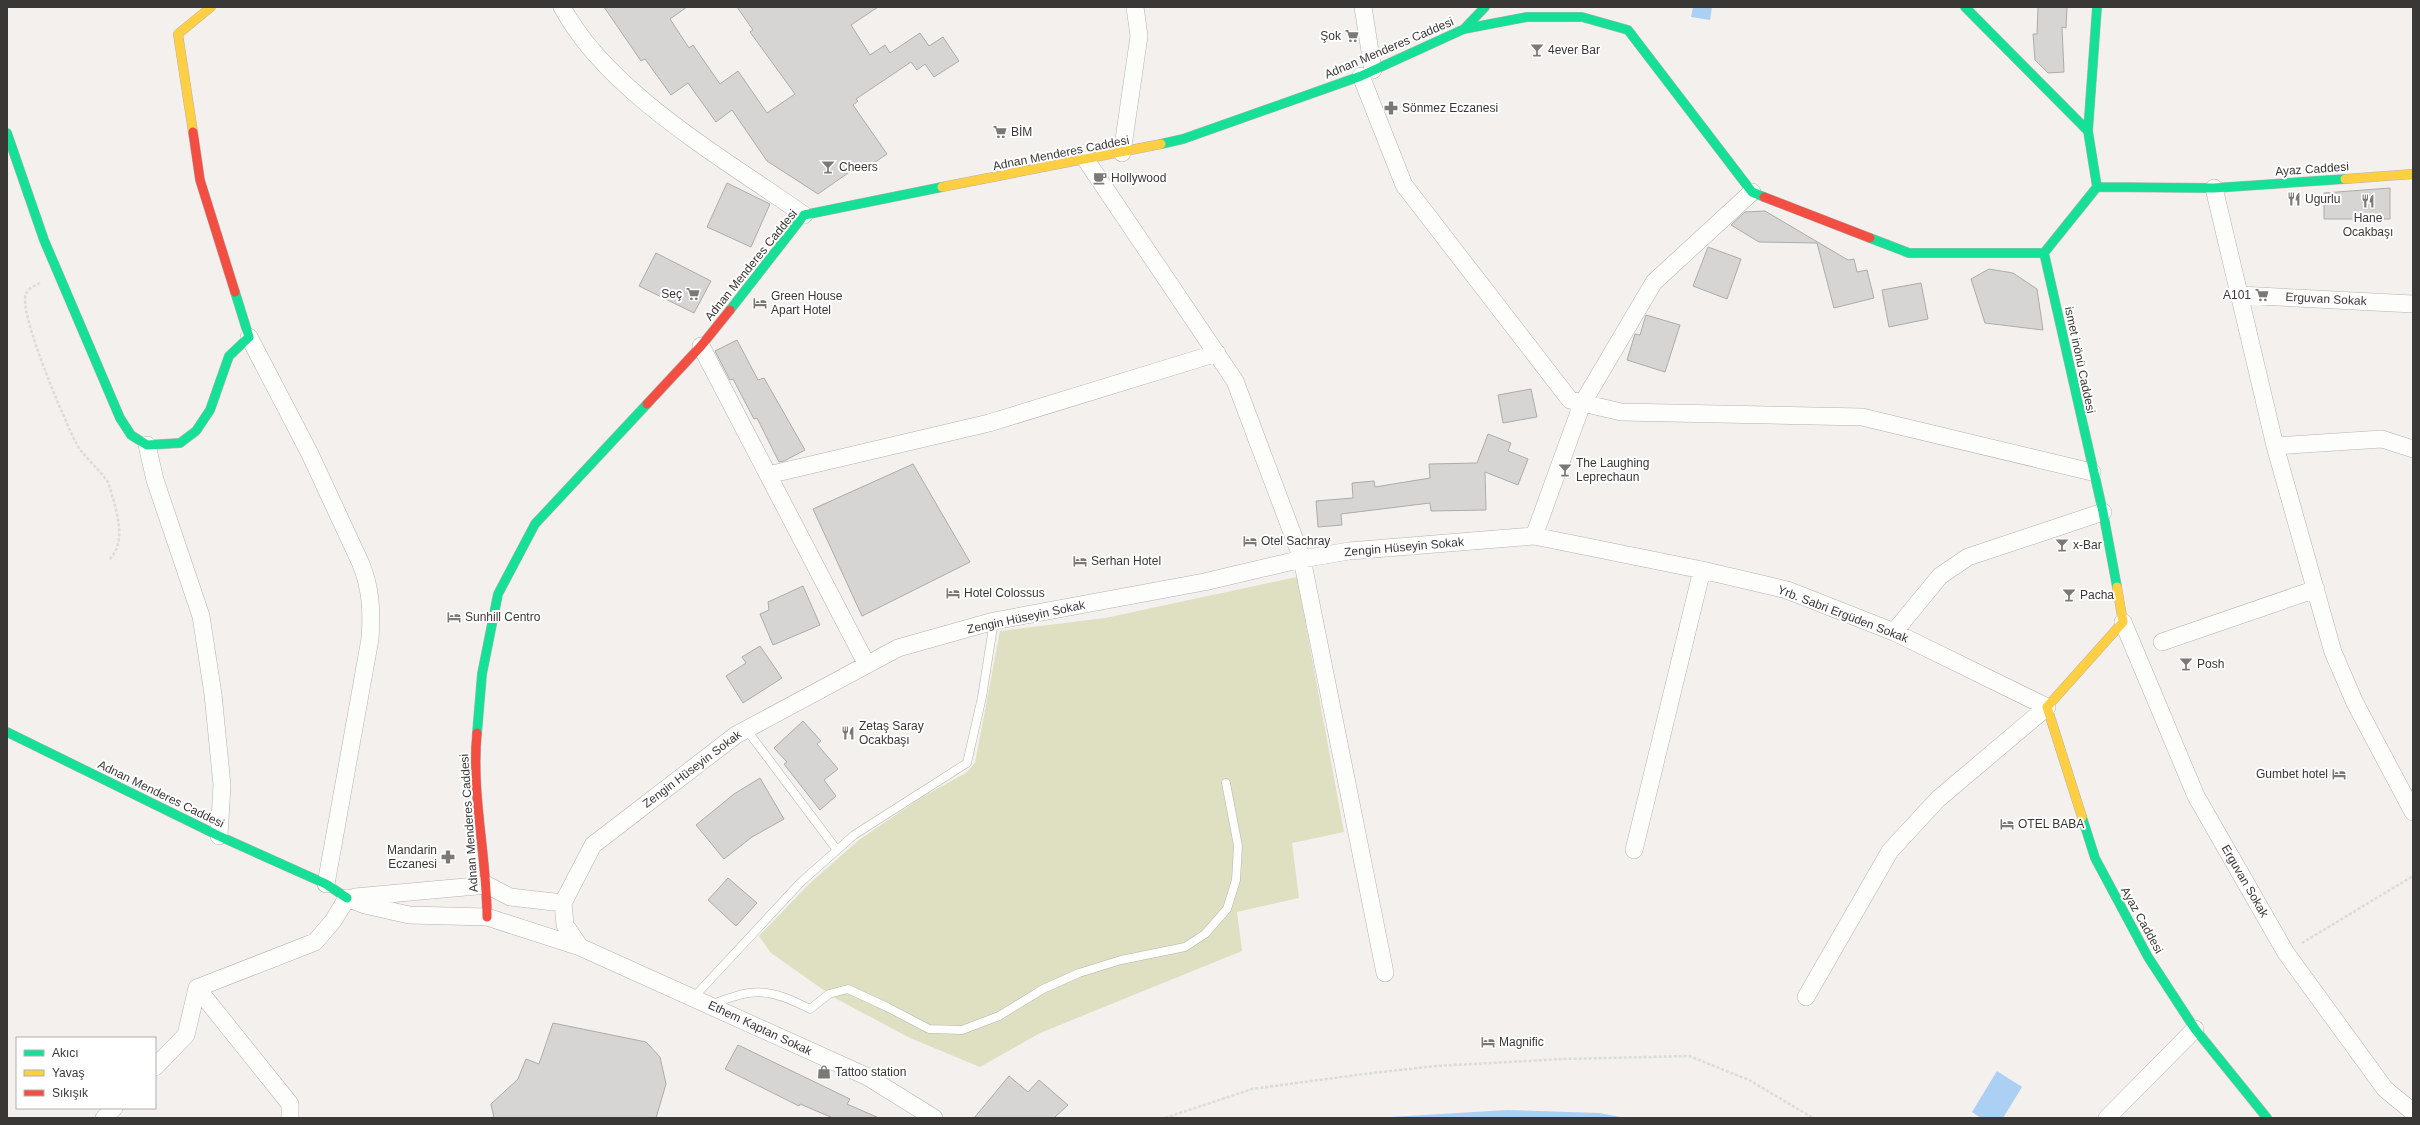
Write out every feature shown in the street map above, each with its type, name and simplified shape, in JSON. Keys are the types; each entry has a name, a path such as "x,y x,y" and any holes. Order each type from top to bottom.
{"street":[{"path":"211,7 178,34 200,180 249,337 310,454 357,556 368,581 372,609 370,640 326,884"},
{"path":"562,7 572,26 614,74 655,110 804,215"},
{"path":"1122,153 1139,36 1135,7"},
{"path":"1363,7 1367,73 1404,185 1570,400 1621,412 1862,417 2092,472"},
{"name":"Adnan Menderes Caddesi","path":"487,917 487,885 474,761 482,674 498,594 535,524 701,346 804,215 1183,140 1367,73 1464,29 1485,7"},
{"path":"1965,7 2088,131"},
{"path":"1464,29 1527,17 1582,17 1628,30 1752,192 1909,253 2044,253 2097,187 2088,131 2097,7"},
{"path":"7,133 44,240 120,418 131,435 148,445 180,443 196,431 210,410 229,356 249,337"},
{"path":"1086,160 1235,381 1302,559 1385,973"},
{"name":"Ayaz Caddesi","path":"2097,187 2214,188 2413,174"},
{"path":"2214,188 2275,446 2333,652 2355,703 2413,812"},
{"path":"1534,536 1582,404 1654,282 1752,192"},
{"name":"ismet inönü Caddesi","path":"2044,253 2092,472 2103,512 2123,622"},
{"name":"Erguvan Sokak","path":"2239,295 2413,304"},
{"path":"701,346 866,663"},
{"path":"768,476 989,424 1217,353"},
{"path":"2275,446 2382,439 2413,449"},
{"path":"148,445 155,480 201,616 213,694 222,785 219,836"},
{"path":"1894,632 1940,576 1968,557 2103,512"},
{"name":"Zengin Hüseyin Sokak","path":"563,904 592,845 746,729 866,663 898,648 994,621 1204,582 1302,559 1349,551 1534,536"},
{"name":"Yrb. Sabri Ergüden Sokak","path":"1534,536 1702,570 1787,590 1894,632 2047,707"},
{"path":"1634,850 1702,570"},
{"path":"2162,642 2316,589"},
{"path":"1806,997 1890,851 1938,799 2047,707 2123,622"},
{"name":"Erguvan Sokak","path":"2123,622 2196,796 2286,953 2385,1089 2413,1112"},
{"name":"Ayaz Caddesi","path":"2047,707 2095,858 2148,957 2195,1030 2266,1118"},
{"name":"Adnan Menderes Caddesi","path":"7,732 219,836 326,884 347,898"},
{"path":"197,988 315,942 333,921 347,898 487,885 510,897 563,904 565,925 580,947"},
{"name":"Ethem Kaptan Sokak","path":"347,898 365,905 409,915 487,917 580,947 694,997 868,1077 934,1118"},
{"path":"156,1066 186,1035 197,988"},
{"path":"197,988 290,1104 290,1118"},
{"path":"2107,1118 2195,1030"},
{"path":"104,1118 113,1109"}],"lane":[{"path":"694,997 801,882 854,835 967,763 982,697 994,621"},
{"path":"746,729 837,850"},
{"path":"709,1005 743,993 768,992 787,997 810,1009 829,994 848,989 929,1029 962,1030 999,1016 1044,989 1080,973 1121,960 1185,947 1205,934 1227,909 1236,880 1238,846 1226,782"}],"path":[{"path":"59,275 33,286 26,294 25,308 50,385 77,444 106,479 109,486 118,515 119,530 116,553 109,560"},
{"path":"2286,953 2413,876"},
{"path":"1165,1118 1252,1089 1364,1074 1436,1066 1563,1059 1689,1056 1749,1080 1813,1118"}],"green space":[{"path":"1297,577 1344,832 1292,843 1299,898 1237,912 1242,951 1040,1033 980,1067 910,1038 835,998 771,953 759,936 809,884 859,840 922,797 966,773 975,763 1000,631 1105,618"}],"water":[{"path":"1693,7 1712,7 1710,20 1691,17"},
{"path":"1997,1071 2022,1087 2003,1118 1981,1118 1972,1112"},
{"path":"1507,1110 1599,1113 1626,1118 1375,1118"}],"building":[{"path":"604,7 687,7 670,19 689,48 693,45 720,84 738,71 767,113 795,94 750,32 753,30 737,7 878,7 851,25 870,55 885,45 890,53 920,33 929,46 943,37 959,61 934,77 925,64 917,70 911,62 856,99 858,101 853,105 887,154 865,169 861,164 818,194 767,161 732,110 716,122 688,83 671,95 645,59 641,61"},
{"path":"2038,7 2067,7 2066,28 2062,27 2064,72 2048,73 2035,60 2033,34 2037,34"},
{"path":"727,183 770,204 751,247 707,227"},
{"path":"2390,188 2390,219 2324,219 2324,193"},
{"path":"1765,211 1848,260 1854,259 1857,272 1867,270 1874,298 1834,308 1817,243 1759,242 1731,225 1745,212"},
{"path":"1708,247 1741,259 1727,299 1693,286"},
{"path":"656,253 711,281 694,313 639,286"},
{"path":"1989,269 2013,273 2037,289 2043,330 1985,323 1971,279"},
{"path":"1921,283 1928,319 1889,327 1882,290"},
{"path":"1646,315 1680,325 1665,372 1627,360 1635,334 1640,335"},
{"path":"737,340 758,380 764,378 805,450 784,461 779,462 757,418 754,419 733,379 730,380 715,351"},
{"path":"1531,389 1537,417 1503,423 1498,395"},
{"path":"1488,434 1511,443 1508,451 1528,459 1518,485 1485,472 1486,510 1431,511 1430,503 1341,514 1342,525 1318,527 1316,501 1353,498 1352,483 1374,481 1375,487 1430,478 1429,464 1477,463"},
{"path":"913,464 970,562 862,616 813,509"},
{"path":"803,586 820,625 773,645 760,614 769,610 768,602"},
{"path":"760,646 782,678 743,703 726,676 746,663 742,657"},
{"path":"803,721 821,741 817,744 838,769 824,780 836,796 820,810 784,764 787,762 774,748"},
{"path":"760,778 784,819 752,837 724,859 696,825 734,794"},
{"path":"728,878 757,903 736,926 708,900"},
{"path":"553,1023 646,1042 660,1057 666,1084 656,1118 494,1118 491,1104 518,1079 526,1059 539,1064"},
{"path":"738,1045 850,1099 847,1104 879,1118 833,1118 800,1104 799,1106 725,1069"},
{"path":"1009,1076 1028,1092 1039,1080 1068,1105 1054,1118 974,1118"}],"traffic: fast":[{"path":"1161,144 1183,139 1361,76 1464,29 1485,7"},
{"path":"1965,7 2088,131"},
{"path":"2044,253 2097,187 2088,131 2097,7"},
{"path":"1464,29 1527,17 1582,17 1628,30 1752,192 1764,197"},
{"path":"7,133 44,240 120,418 131,435 147,445 180,443 196,431 210,410 229,356 249,337 235,292"},
{"path":"2097,187 2214,188 2345,179"},
{"path":"730,310 804,215 942,187"},
{"path":"1870,238 1909,253 2044,253"},
{"path":"2044,253 2103,512 2117,587"},
{"path":"477,733 482,674 498,594 535,524 647,404"},
{"path":"7,732 219,836 326,884 347,898"},
{"path":"2082,817 2095,858 2148,957 2195,1029 2267,1118"}],"traffic: slow":[{"path":"193,132 178,34 211,7"},
{"path":"942,187 1161,144"},
{"path":"2345,179 2413,174"},
{"path":"2082,817 2047,707 2123,622 2117,587"}],"traffic: jam":[{"path":"193,132 200,180 235,292"},
{"path":"1764,197 1870,238"},
{"path":"647,404 701,346 730,310"},
{"path":"477,733 476,779 485,871 487,917"}],"place":[{"name":"Şok","path":"1352,36"},
{"name":"4ever Bar","path":"1537,50"},
{"name":"Sönmez Eczanesi","path":"1391,108"},
{"name":"BİM","path":"1000,132"},
{"name":"Cheers","path":"828,167"},
{"name":"Hollywood","path":"1100,178"},
{"name":"Ugurlu","path":"2294,199"},
{"name":"Hane Ocakbaşı","path":"2368,201"},
{"name":"Seç","path":"693,294"},
{"name":"A101","path":"2262,295"},
{"name":"Green House Apart Hotel","path":"760,303"},
{"name":"The Laughing Leprechaun","path":"1565,470"},
{"name":"Otel Sachray","path":"1250,541"},
{"name":"x-Bar","path":"2062,545"},
{"name":"Serhan Hotel","path":"1080,561"},
{"name":"Hotel Colossus","path":"953,593"},
{"name":"Pacha","path":"2069,595"},
{"name":"Sunhill Centro","path":"454,617"},
{"name":"Posh","path":"2186,664"},
{"name":"Zetaş Saray Ocakbaşı","path":"848,733"},
{"name":"Gumbet hotel","path":"2339,774"},
{"name":"OTEL BABA","path":"2007,824"},
{"name":"Mandarin Eczanesi","path":"448,857"},
{"name":"Magnific","path":"1488,1042"},
{"name":"Tattoo station","path":"824,1072"}]}
